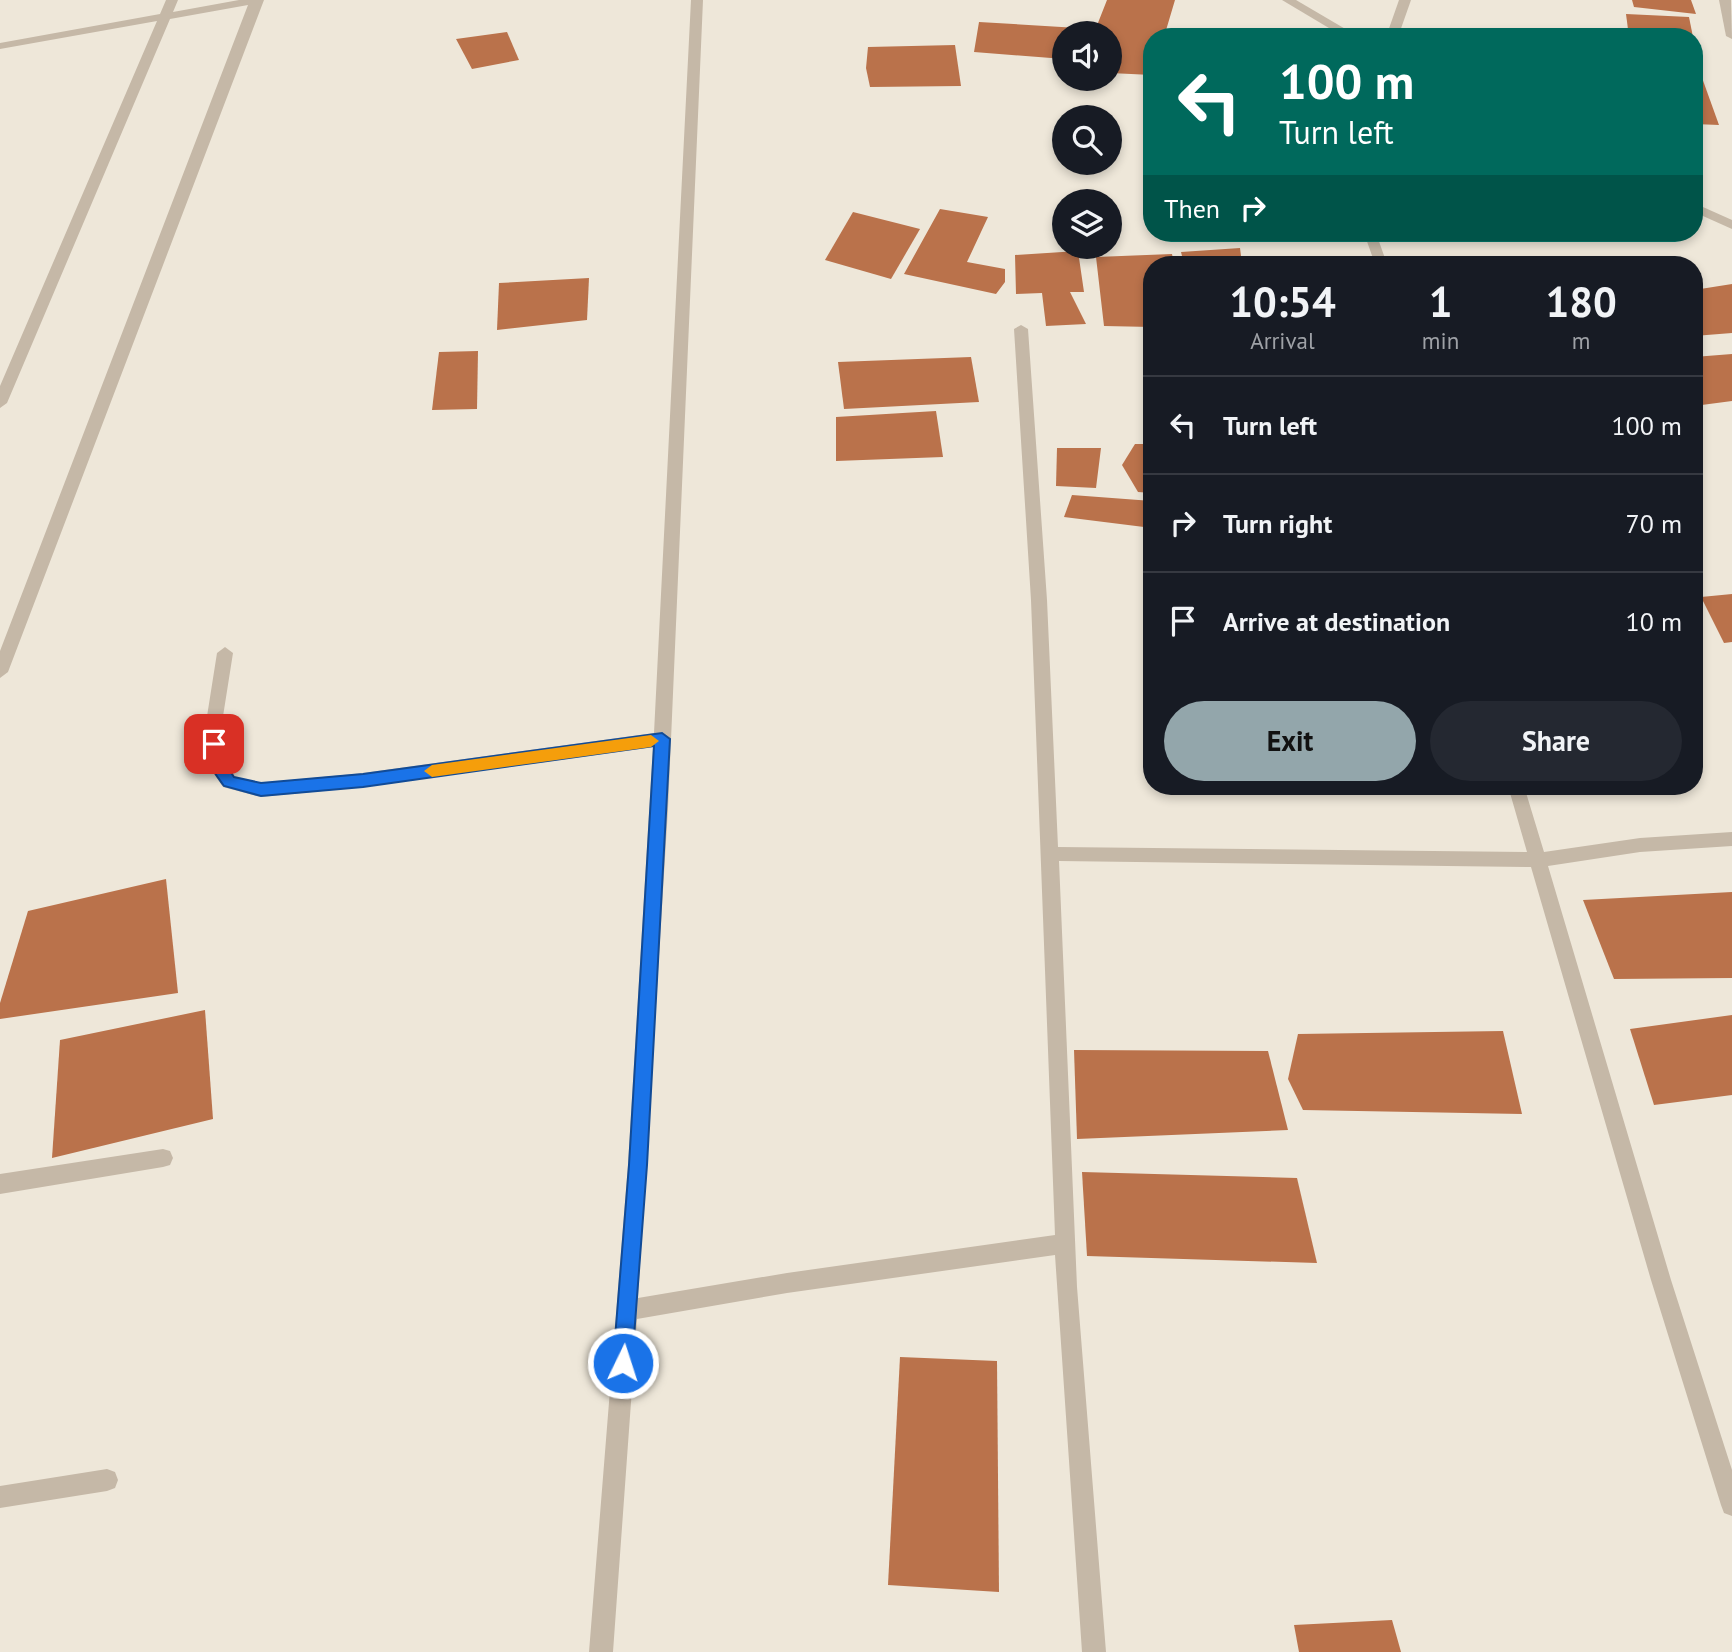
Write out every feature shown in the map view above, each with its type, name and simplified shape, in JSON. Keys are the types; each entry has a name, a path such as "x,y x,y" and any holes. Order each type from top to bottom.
{"street":[{"path":"0,403 4,384 172,0"},
{"path":"0,46 257,0"},
{"path":"0,672 257,0"},
{"path":"601,1652 638,1165 662,739 697,0"},
{"path":"1288,0 1337,28"},
{"path":"1395,28 1405,0"},
{"path":"1726,0 1732,36"},
{"path":"1703,212 1732,226"},
{"path":"1021,328 1039,600 1065,1244 1094,1652"},
{"path":"225,653 213,729 214,760 229,782 261,790 363,780 662,739"},
{"path":"1518,795 1661,1280 1732,1505"},
{"path":"1049,853 1536,860 1640,845 1732,839"},
{"path":"0,1184 163,1158"},
{"path":"626,1310 787,1283 1065,1244"},
{"path":"0,1497 107,1480"}],"building":[{"path":"1107,0 1175,0 1167,28 1143,28 1143,75 1122,74 1122,21 1099,21"},
{"path":"1632,0 1691,0 1696,14 1634,7"},
{"path":"1626,14 1689,17 1691,28 1628,28"},
{"path":"979,22 1052,26 1052,58 974,52"},
{"path":"507,32 519,60 472,69 456,39"},
{"path":"955,45 961,86 870,87 866,68 868,47"},
{"path":"1703,81 1719,125 1703,124"},
{"path":"940,209 988,217 967,262 1005,269 1005,282 996,294 904,274"},
{"path":"853,212 920,229 891,279 825,260"},
{"path":"1240,248 1241,256 1182,256 1181,252"},
{"path":"1052,253 1052,259 1079,259 1084,292 1070,292 1086,324 1046,326 1042,293 1016,294 1015,255"},
{"path":"1172,254 1143,256 1143,327 1104,326 1096,259"},
{"path":"589,278 587,320 497,330 499,283"},
{"path":"1732,284 1732,333 1703,335 1703,289"},
{"path":"478,351 477,409 432,410 439,352"},
{"path":"1732,354 1732,401 1703,405 1703,356"},
{"path":"971,357 979,402 844,409 838,362"},
{"path":"936,411 943,457 836,461 836,417"},
{"path":"1135,444 1143,444 1143,492 1138,492 1122,465"},
{"path":"1057,448 1101,448 1096,488 1056,486"},
{"path":"1072,495 1143,500 1143,527 1064,517"},
{"path":"1732,594 1732,642 1724,643 1703,597"},
{"path":"166,879 178,993 0,1019 0,1003 28,911"},
{"path":"1732,892 1732,978 1614,979 1583,900"},
{"path":"205,1010 213,1119 52,1158 60,1040"},
{"path":"1732,1015 1732,1095 1654,1105 1630,1029"},
{"path":"1503,1031 1522,1114 1303,1110 1288,1079 1298,1034"},
{"path":"1074,1050 1268,1051 1288,1130 1077,1139"},
{"path":"1082,1172 1297,1178 1317,1263 1087,1256"},
{"path":"900,1357 997,1361 999,1592 888,1585"},
{"path":"1392,1620 1401,1652 1299,1652 1294,1625"}],"slow traffic":[{"path":"432,771 651,741"}],"route":[{"path":"214,744 214,760 229,782 261,790 363,780 662,739 638,1165 623,1363"}]}
